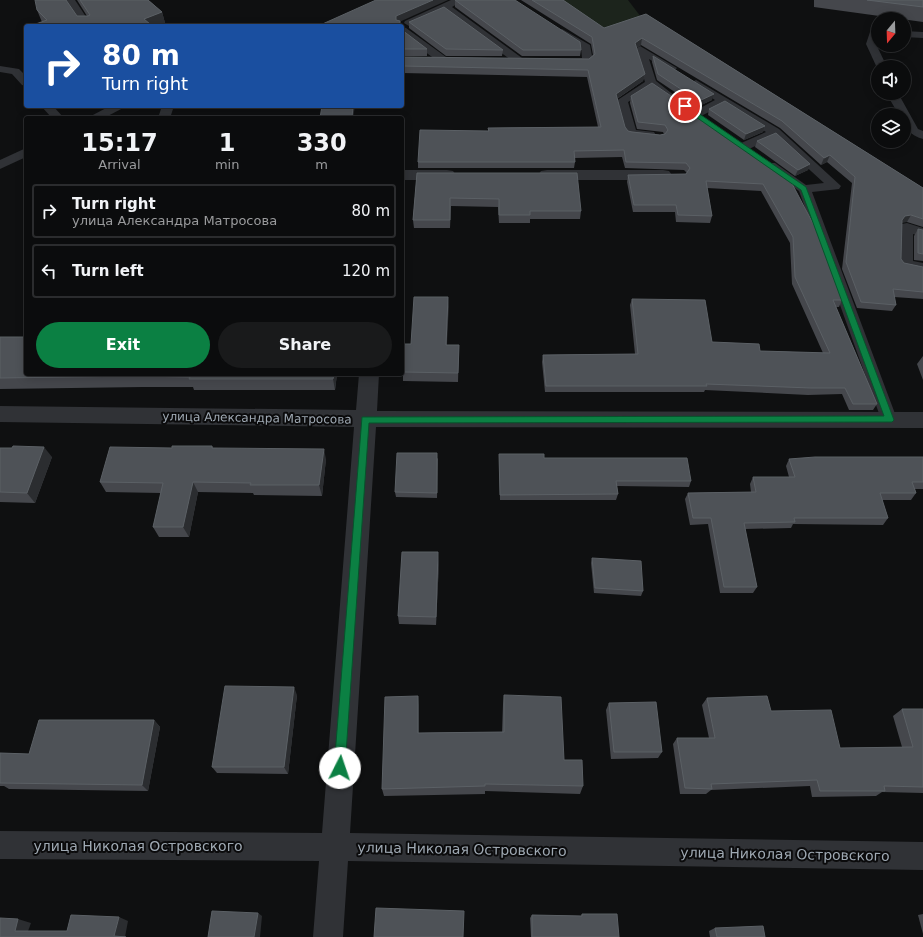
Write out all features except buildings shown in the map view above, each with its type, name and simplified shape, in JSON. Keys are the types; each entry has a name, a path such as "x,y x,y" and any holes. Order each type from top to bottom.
{"street":[{"path":"528,175 678,174"},
{"path":"404,175 465,175"},
{"path":"328,937 369,376"},
{"name":"улица Александра Матросова","path":"0,414 365,419 923,420"},
{"name":"улица Николая Островского","path":"0,845 923,856"}],"lane":[{"path":"70,0 86,24"},
{"path":"404,25 459,0"},
{"path":"444,6 519,61"},
{"path":"504,61 588,61 586,47 552,25"},
{"path":"404,31 443,60"},
{"path":"911,34 923,35"},
{"path":"708,122 651,83 640,49 775,132 835,186 804,189"},
{"path":"423,60 473,61"},
{"path":"0,69 14,71 24,82"},
{"path":"651,83 622,101 631,133 659,136"},
{"path":"697,114 724,100"},
{"path":"896,100 914,131 923,135"},
{"path":"49,108 56,116"},
{"path":"99,116 115,108"},
{"path":"743,146 775,132"},
{"path":"731,138 804,189 889,420"},
{"path":"0,165 24,153"},
{"path":"923,233 907,227 906,265 923,268"}],"shaded area":[{"path":"552,0 628,0 644,21 623,48"}],"route":[{"path":"340,768 365,419 889,420 804,189 685,106"}]}
